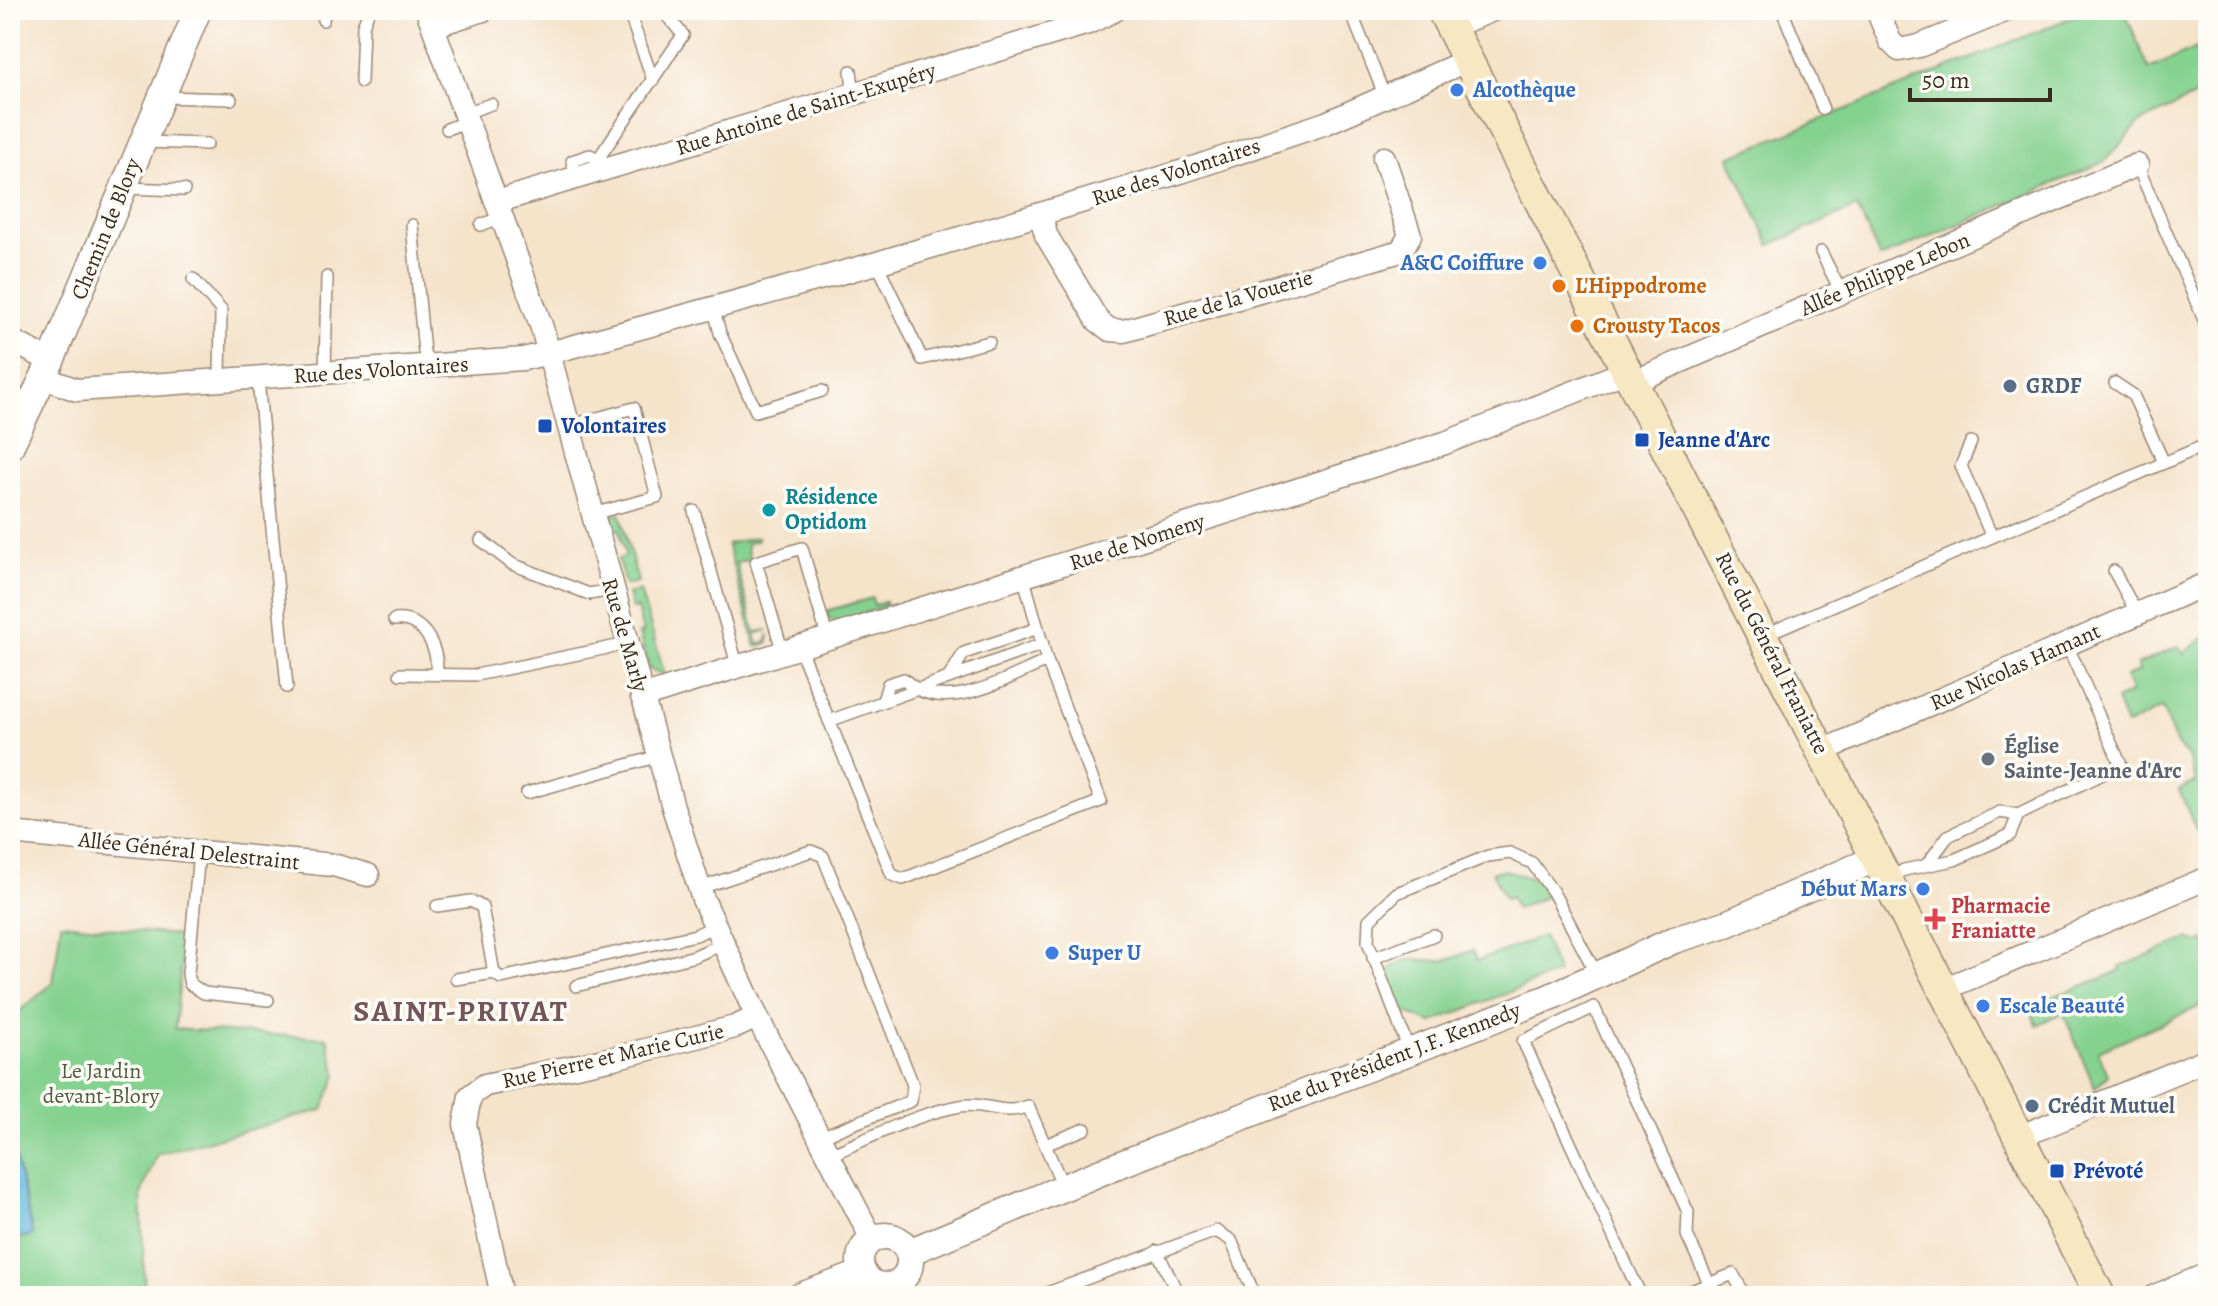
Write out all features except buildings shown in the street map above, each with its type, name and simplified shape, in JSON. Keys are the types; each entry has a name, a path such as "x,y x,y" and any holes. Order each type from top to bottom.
{"main road":[{"name":"Rue du Général Franiatte","path":"1446,19 2100,1296"}],"street":[{"name":"Chemin de Blory","path":"10,447 42,363 122,188 198,10"},
{"path":"430,18 483,10"},
{"name":"Rue Antoine de Saint-Exupéry","path":"493,215 600,165 854,95 1088,23 1115,10"},
{"path":"1446,19 1493,10"},
{"path":"1877,10 1890,41 1899,50 1919,46 2007,10"},
{"name":"Rue de Marly","path":"430,18 460,121 493,215 549,353 627,644 700,888 718,935 757,1017 872,1239"},
{"name":"Rue des Volontaires","path":"10,340 77,390 523,359 714,310 1041,215 1326,123 1468,60"},
{"name":"Rue de la Vouerie","path":"1041,215 1046,235 1098,321 1110,330 1124,331 1401,251 1410,235 1384,158"},
{"name":"Allée Philippe Lebon","path":"1630,377 1841,292 2137,165"},
{"name":"Rue de Nomeny","path":"642,697 1024,579 1445,443 1630,377"},
{"name":"Rue Nicolas Hamant","path":"1822,751 2208,583"},
{"name":"Allée Général Delestraint","path":"10,833 333,865 368,875"},
{"name":"Rue du Président J.F. Kennedy","path":"909,1252 1063,1187 1410,1053 1674,940 1883,868"},
{"path":"1944,989 2208,878"},
{"name":"Rue Pierre et Marie Curie","path":"502,1296 465,1124 470,1096 485,1085 535,1077 735,1027 757,1017"},
{"path":"2019,1137 2208,1059"},
{"path":"894,1238 909,1252 909,1270 900,1290 878,1285 863,1273 861,1254 872,1239 894,1238"},
{"path":"801,1296 863,1273"},
{"path":"2155,1296 2208,1274"}],"lane":[{"path":"361,82 363,26 369,10"},
{"path":"628,10 653,80"},
{"path":"600,165 683,35 662,10"},
{"path":"1782,10 1823,109"},
{"path":"1353,17 1394,93"},
{"path":"851,71 854,95"},
{"path":"161,97 231,99"},
{"path":"460,121 491,104"},
{"path":"142,142 207,144"},
{"path":"2137,165 2208,329"},
{"path":"122,188 184,190"},
{"path":"412,225 424,352 429,367"},
{"path":"1821,252 1841,292"},
{"path":"877,263 922,359 989,342"},
{"path":"325,375 327,277"},
{"path":"193,279 221,310 220,382"},
{"path":"714,310 720,333 756,411 822,391"},
{"path":"258,379 287,687"},
{"path":"2115,383 2133,395 2164,463"},
{"path":"567,426 634,408 657,497 592,514"},
{"path":"1971,442 1961,466 1992,537"},
{"path":"1764,635 2208,444"},
{"path":"694,511 738,668"},
{"path":"481,540 512,564 589,594 612,590"},
{"path":"828,640 802,548 756,562 791,651 829,721 892,875 903,879 1101,801 1047,661 1024,579"},
{"path":"2114,571 2137,614"},
{"path":"394,620 415,624 426,634 438,658 437,674"},
{"path":"948,678 964,653 1038,628"},
{"path":"400,674 476,675 627,644"},
{"path":"914,690 1043,644"},
{"path":"1928,863 1948,836 2000,812 2018,815 2121,765 2067,645"},
{"path":"829,721 883,701 888,684 904,679 914,690 965,696 1047,661"},
{"path":"527,793 659,756"},
{"path":"1883,868 1954,860 2010,835 2018,815"},
{"path":"700,888 811,851 823,856 913,1085 911,1101 825,1146"},
{"path":"199,852 188,974 190,984 204,993 268,1000"},
{"path":"1410,1053 1368,942 1369,920 1397,893 1488,856 1510,853 1532,863 1597,975"},
{"path":"437,906 471,901 482,907 494,973 501,978 696,935 718,935"},
{"path":"576,986 695,956 718,935"},
{"path":"1373,958 1434,935"},
{"path":"456,979 494,973"},
{"path":"1641,1296 1523,1041 1594,1007 1688,1212 1687,1235 1709,1283"},
{"path":"825,1146 966,1105 1005,1111 1028,1106 1063,1187"},
{"path":"1045,1145 1085,1129"},
{"path":"1039,1296 1216,1231 1231,1240 1255,1296"},
{"path":"1157,1251 1179,1296"},
{"path":"1679,1296 1733,1274 1745,1296"}],"green space":[{"path":"2090,10 2124,10 2149,69 2208,43 2208,90 2140,123 2104,162 1880,258 1857,207 1770,245 1729,157"},
{"path":"620,513 638,582 625,585 618,559 626,556 619,529 610,531 606,517"},
{"path":"757,537 758,540 746,544 749,559 736,563 755,632 768,630 755,634 758,644 766,642 769,634 768,643 756,647 727,544"},
{"path":"640,591 665,675 649,669 639,634 643,632 637,608 632,609 628,594"},
{"path":"872,598 874,605 885,602 886,606 837,622 829,619 826,611"},
{"path":"2208,634 2208,825 2196,830 2179,790 2196,782 2188,756 2177,745 2162,708 2126,726 2116,700 2132,692 2125,677 2140,671 2137,665 2179,646 2183,654"},
{"path":"1505,870 1536,880 1547,896 1516,909 1511,897 1505,899 1492,872"},
{"name":"Le Jardin devant-Blory","path":"61,923 184,936 175,1029 327,1038 337,1075 323,1110 157,1154 141,1194 145,1296 10,1296 10,1019 53,983"},
{"path":"1543,936 1558,973 1431,1023 1402,1011 1387,977 1391,969 1402,961 1444,961 1472,950 1477,961"},
{"path":"2188,939 2199,943 2205,940 2208,946 2208,1016 2203,1005 2098,1051 2108,1075 2095,1088 2063,1012 2037,1025 2029,1006 2121,971 2120,967"}],"water":[{"path":"13,1146 33,1235 10,1240 10,1147"}],"place":[{"name":"Alcothèque","path":"1457,90"},
{"name":"A&C Coiffure","path":"1540,263"},
{"name":"L'Hippodrome","path":"1559,286"},
{"name":"Crousty Tacos","path":"1577,326"},
{"name":"GRDF","path":"2010,386"},
{"name":"Volontaires","path":"545,426"},
{"name":"Jeanne d'Arc","path":"1642,440"},
{"name":"Résidence Optidom","path":"769,510"},
{"name":"Église Sainte-Jeanne d'Arc","path":"1988,759"},
{"name":"Début Mars","path":"1923,889"},
{"name":"Pharmacie Franiatte","path":"1935,919"},
{"name":"Super U","path":"1052,953"},
{"name":"Escale Beauté","path":"1983,1006"},
{"name":"Crédit Mutuel","path":"2032,1106"},
{"name":"Prévoté","path":"2057,1171"}],"district":[{"name":"SAINT-PRIVAT","path":"461,1011"}]}
